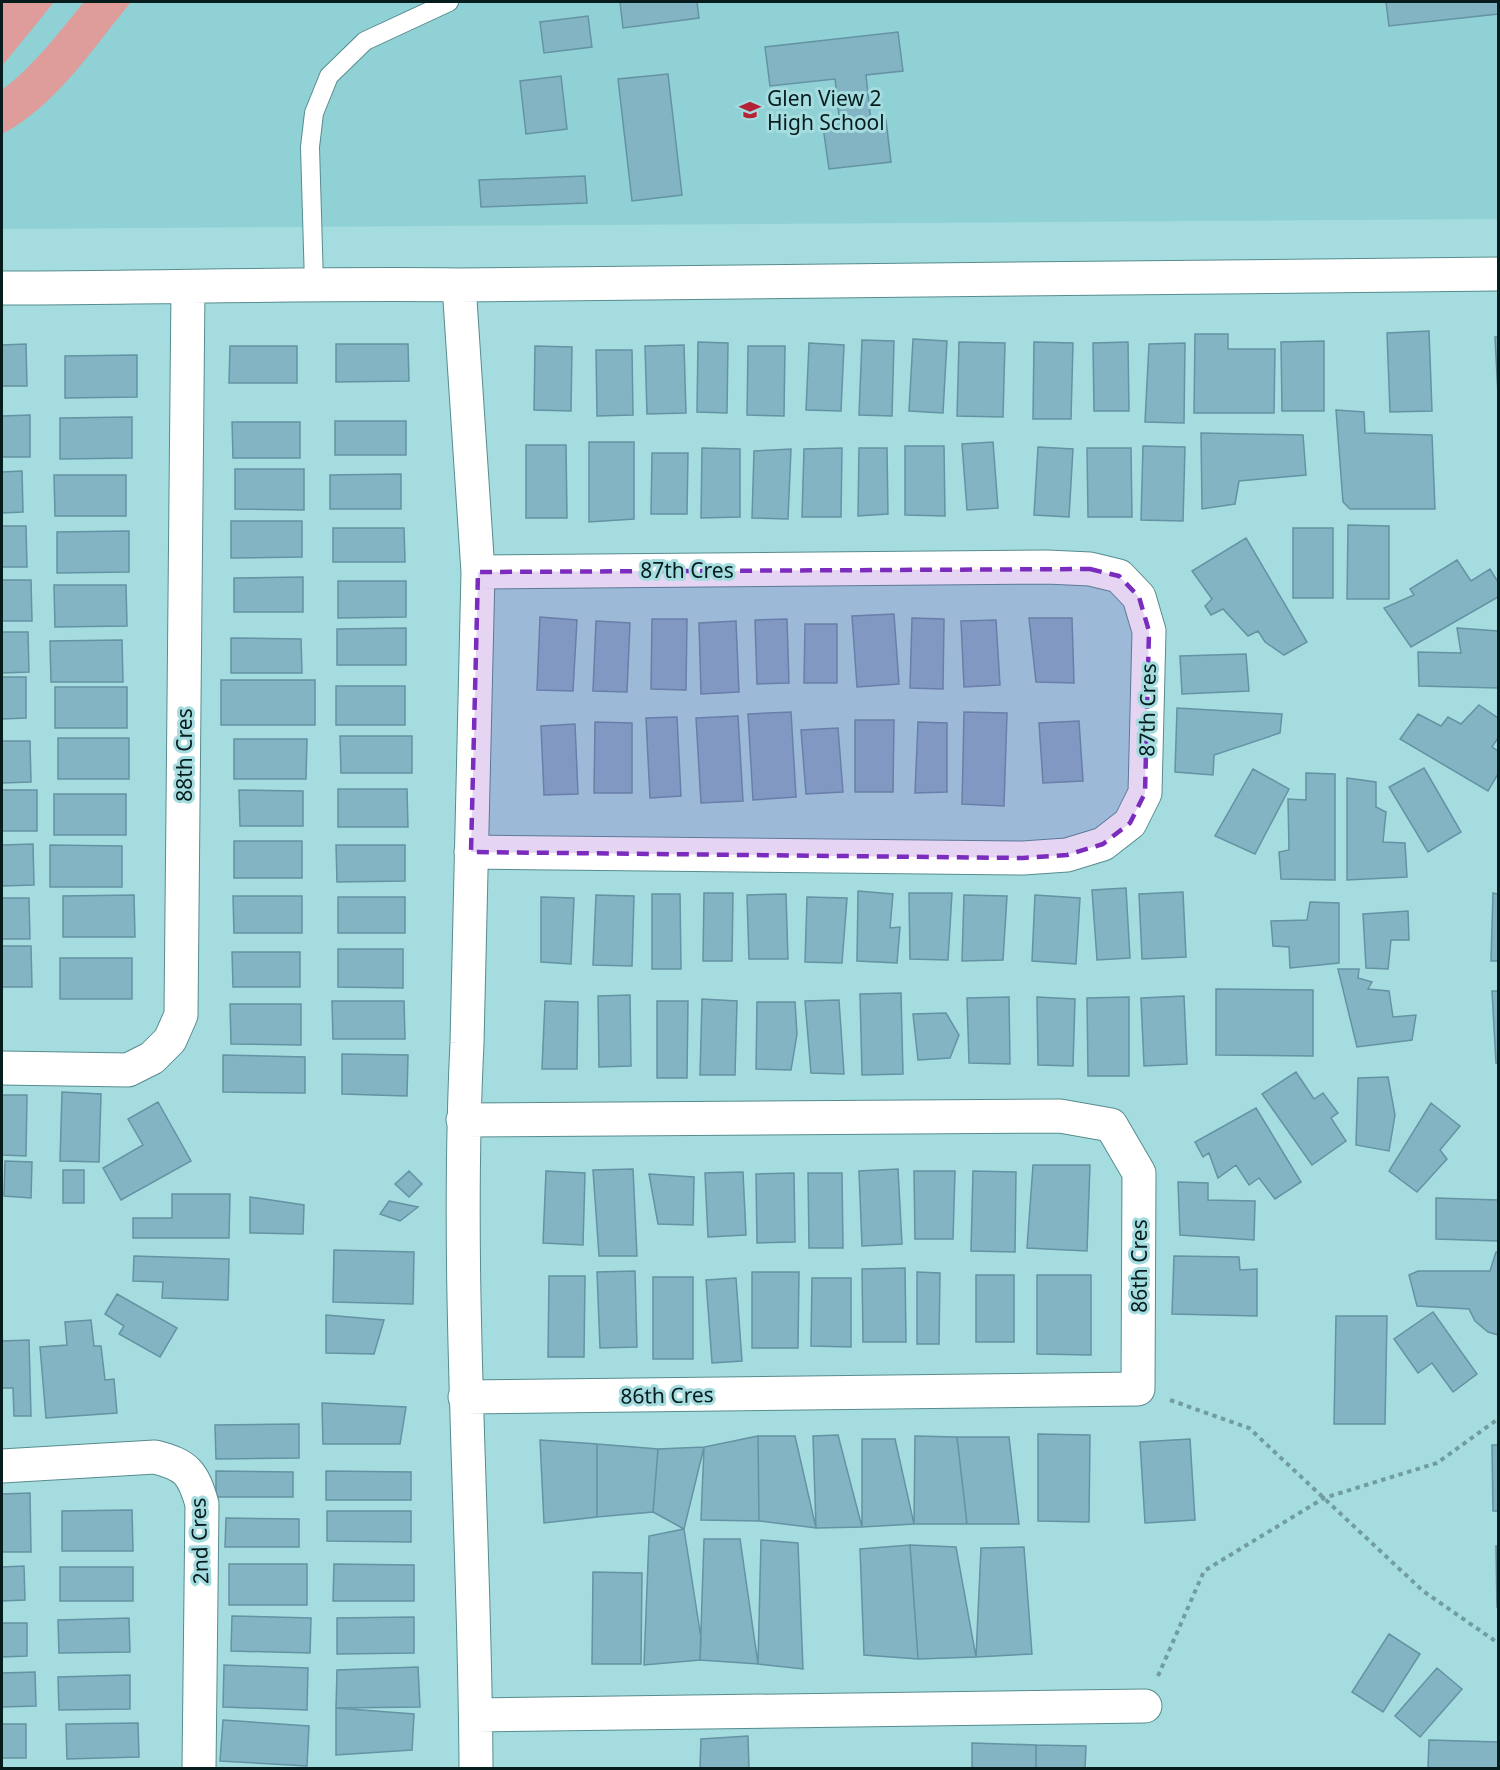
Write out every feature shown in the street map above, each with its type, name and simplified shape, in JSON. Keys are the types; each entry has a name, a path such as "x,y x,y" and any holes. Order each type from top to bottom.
{"street":[{"path":"2,288 1498,274"},
{"path":"459,285 478,572 467,1043 463,1120 465,1397 476,1768"},
{"name":"88th Cres","path":"2,1068 128,1070 152,1058 170,1040 181,1015 188,287"},
{"name":"87th Cres","path":"471,852 1023,858 1067,855 1103,844 1130,823 1145,793 1146,770 1149,631 1139,597 1119,576 1090,569 1047,567 478,572"},
{"name":"86th Cres","path":"463,1120 1060,1116 1111,1125 1139,1173 1138,1389 465,1397"},
{"name":"2nd Cres","path":"2,1466 155,1457 177,1462 195,1480 202,1504 199,1768"},
{"path":"476,1715 1145,1706"}],"lane":[{"path":"314,284 310,147 314,113 329,76 365,41 449,2"}],"path":[{"path":"1138,1389 1249,1428 1423,1591 1498,1643"},
{"path":"1145,1706 1204,1571 1323,1498 1437,1463 1498,1419"}],"highlighted area":[{"path":"1090,569 1119,576 1139,597 1149,631 1145,793 1130,823 1103,844 1067,855 1023,858 471,852 478,572"}],"shaded area":[{"name":"Glen View 2 High School","path":"2,2 1498,2 1498,219 2,229"},
{"path":"2,2 54,2 2,66"},
{"path":"84,2 131,2 57,92 40,108 2,134 2,90 35,60"}],"building":[{"path":"620,2 697,2 699,18 623,28"},
{"path":"1386,2 1498,2 1498,14 1389,26"},
{"path":"588,16 592,47 544,53 540,22"},
{"path":"898,32 903,71 866,75 871,122 886,120 891,162 829,169 823,127 840,125 835,79 770,86 765,47"},
{"path":"668,74 682,195 632,201 618,79"},
{"path":"561,76 567,129 526,134 520,81"},
{"path":"585,176 587,203 481,207 479,180"},
{"path":"1429,331 1432,411 1390,412 1387,333"},
{"path":"1195,334 1228,334 1228,349 1275,349 1274,413 1194,413"},
{"path":"1495,337 1498,337 1498,395"},
{"path":"913,339 947,341 943,413 909,411"},
{"path":"862,340 894,341 892,416 859,415"},
{"path":"1324,341 1324,411 1282,411 1281,342"},
{"path":"698,342 728,343 727,413 697,412"},
{"path":"959,342 1005,343 1003,417 957,416"},
{"path":"1034,342 1073,343 1071,419 1033,419"},
{"path":"1128,342 1129,411 1094,411 1093,343"},
{"path":"809,343 844,345 841,411 806,410"},
{"path":"1185,343 1184,423 1145,422 1149,344"},
{"path":"26,344 27,386 2,386 2,345"},
{"path":"336,344 408,344 409,381 336,382"},
{"path":"684,345 686,413 647,414 645,346"},
{"path":"230,346 297,346 297,383 229,383"},
{"path":"535,346 572,347 571,411 534,410"},
{"path":"748,346 785,346 784,416 747,415"},
{"path":"596,350 632,350 633,415 597,416"},
{"path":"137,355 137,397 65,398 65,356"},
{"path":"1336,410 1364,412 1365,433 1432,435 1435,509 1350,509 1343,502"},
{"path":"30,415 30,457 2,457 2,416"},
{"path":"132,417 132,458 60,459 60,418"},
{"path":"335,421 406,421 406,455 335,455"},
{"path":"232,422 300,422 300,458 233,458"},
{"path":"1201,433 1303,435 1306,475 1239,481 1235,504 1202,509"},
{"path":"589,442 634,442 634,519 589,522"},
{"path":"993,442 998,508 967,510 962,444"},
{"path":"526,445 566,445 567,518 526,518"},
{"path":"905,446 944,446 945,516 905,515"},
{"path":"1143,446 1185,447 1183,521 1141,520"},
{"path":"1038,447 1073,449 1069,517 1034,515"},
{"path":"702,448 740,449 740,517 701,518"},
{"path":"842,448 841,517 802,517 804,449"},
{"path":"859,448 887,448 888,514 858,516"},
{"path":"1087,448 1131,448 1132,517 1088,517"},
{"path":"791,449 788,519 752,518 754,451"},
{"path":"652,453 688,453 687,514 651,514"},
{"path":"235,469 304,469 304,510 235,509"},
{"path":"22,471 23,512 2,513 2,472"},
{"path":"401,474 401,509 330,509 330,475"},
{"path":"54,475 126,475 126,516 55,516"},
{"path":"231,521 302,521 302,557 231,558"},
{"path":"1348,525 1389,526 1389,599 1347,599"},
{"path":"2,526 26,526 27,567 2,567"},
{"path":"333,528 404,528 405,562 333,562"},
{"path":"1293,528 1333,528 1333,598 1293,598"},
{"path":"129,531 129,572 57,573 57,532"},
{"path":"1246,538 1307,642 1284,655 1265,642 1258,631 1248,636 1223,609 1211,615 1205,606 1212,599 1192,571"},
{"path":"1457,560 1471,581 1490,569 1498,582 1498,597 1411,647 1384,608 1414,595 1410,589"},
{"path":"303,577 303,612 234,612 234,578"},
{"path":"2,580 31,580 32,621 2,621"},
{"path":"338,581 406,581 406,617 338,618"},
{"path":"54,585 126,585 127,626 55,627"},
{"path":"894,614 899,684 857,687 852,616"},
{"path":"540,617 577,620 573,691 537,690"},
{"path":"912,618 944,619 943,689 910,688"},
{"path":"1029,618 1072,618 1074,683 1036,682"},
{"path":"652,619 687,619 686,690 651,689"},
{"path":"787,619 789,683 757,684 755,620"},
{"path":"996,620 1000,685 964,687 961,621"},
{"path":"596,621 630,623 627,692 593,691"},
{"path":"736,621 739,692 701,694 699,623"},
{"path":"805,624 837,624 837,683 804,683"},
{"path":"406,628 406,665 337,665 337,629"},
{"path":"1457,628 1498,631 1498,688 1419,686 1418,652 1461,653"},
{"path":"2,632 28,632 29,672 2,673"},
{"path":"231,638 301,639 302,673 231,673"},
{"path":"122,640 123,682 51,682 50,641"},
{"path":"1246,654 1249,691 1182,694 1180,656"},
{"path":"2,677 26,677 26,718 2,719"},
{"path":"221,680 315,680 315,725 221,725"},
{"path":"336,686 405,686 405,725 336,725"},
{"path":"55,687 127,687 127,728 55,728"},
{"path":"1479,705 1498,718 1498,738 1492,747 1498,751 1498,774 1488,791 1400,739 1418,714 1441,726 1448,717 1461,724"},
{"path":"1177,708 1282,714 1280,733 1214,755 1213,775 1175,772"},
{"path":"791,712 796,797 753,800 748,714"},
{"path":"964,712 1007,713 1004,806 962,804"},
{"path":"738,716 743,801 701,803 696,718"},
{"path":"677,717 681,796 650,798 646,718"},
{"path":"855,720 894,720 893,792 855,792"},
{"path":"1079,721 1083,781 1043,783 1039,723"},
{"path":"595,722 632,723 632,793 594,793"},
{"path":"918,722 947,723 947,792 915,793"},
{"path":"575,724 578,794 544,795 541,726"},
{"path":"838,728 843,792 806,794 801,730"},
{"path":"340,736 412,736 412,773 341,773"},
{"path":"58,738 129,738 129,779 58,779"},
{"path":"234,739 307,739 306,779 234,779"},
{"path":"2,741 30,741 31,782 2,783"},
{"path":"1424,768 1461,832 1428,852 1389,787"},
{"path":"1253,769 1289,789 1255,854 1215,836"},
{"path":"1306,773 1335,774 1335,880 1281,879 1279,852 1289,850 1288,799 1306,800"},
{"path":"1347,778 1376,782 1376,807 1386,812 1383,842 1405,843 1407,877 1347,880"},
{"path":"338,789 407,789 408,827 338,827"},
{"path":"2,790 37,790 37,831 2,831"},
{"path":"239,790 303,791 303,826 240,826"},
{"path":"54,794 126,794 126,835 54,835"},
{"path":"234,841 302,841 302,878 234,878"},
{"path":"33,844 34,885 2,886 2,845"},
{"path":"50,845 122,846 122,887 50,887"},
{"path":"336,845 405,845 405,881 337,882"},
{"path":"1126,888 1130,958 1097,960 1092,890"},
{"path":"858,891 893,894 890,928 900,927 897,963 857,961"},
{"path":"1183,892 1186,957 1142,959 1139,894"},
{"path":"704,893 733,893 732,961 703,961"},
{"path":"909,893 952,893 948,960 910,959"},
{"path":"1493,893 1498,894 1498,961 1491,961"},
{"path":"652,894 680,894 681,969 652,969"},
{"path":"786,894 788,959 749,959 747,895"},
{"path":"134,895 135,937 63,937 63,896"},
{"path":"596,895 634,896 632,966 593,965"},
{"path":"964,895 1007,896 1003,960 962,961"},
{"path":"1035,895 1080,898 1076,964 1032,961"},
{"path":"233,896 302,896 302,933 234,933"},
{"path":"338,897 405,897 405,933 338,933"},
{"path":"541,897 574,898 571,964 541,962"},
{"path":"807,897 847,898 842,963 805,962"},
{"path":"2,898 29,898 30,939 2,939"},
{"path":"1310,902 1339,903 1339,963 1290,968 1289,947 1273,946 1271,921 1307,920"},
{"path":"1408,911 1409,940 1391,940 1388,969 1366,968 1363,914"},
{"path":"2,946 31,946 32,987 2,987"},
{"path":"338,949 403,949 403,988 338,987"},
{"path":"232,952 300,952 300,987 233,987"},
{"path":"60,958 132,958 132,999 60,999"},
{"path":"1338,969 1359,969 1358,978 1372,982 1368,989 1389,991 1393,1017 1416,1015 1412,1040 1357,1047"},
{"path":"1216,989 1313,990 1313,1056 1216,1055"},
{"path":"1492,991 1498,991 1498,1063 1496,1063"},
{"path":"901,993 903,1074 862,1075 860,994"},
{"path":"630,995 631,1066 599,1067 598,996"},
{"path":"1184,996 1187,1064 1144,1066 1141,998"},
{"path":"1009,997 1010,1064 969,1063 967,998"},
{"path":"1037,997 1075,999 1073,1066 1038,1065"},
{"path":"1129,997 1129,1076 1088,1076 1087,998"},
{"path":"702,999 737,1001 735,1075 700,1075"},
{"path":"839,1000 844,1074 811,1073 805,1001"},
{"path":"332,1001 404,1001 405,1039 333,1039"},
{"path":"545,1001 578,1002 577,1069 542,1069"},
{"path":"657,1001 688,1001 687,1078 657,1078"},
{"path":"757,1002 795,1002 797,1034 791,1070 756,1069"},
{"path":"230,1004 301,1004 301,1045 231,1044"},
{"path":"946,1013 959,1035 950,1058 918,1060 913,1014"},
{"path":"342,1054 408,1055 407,1096 342,1094"},
{"path":"223,1055 305,1057 305,1093 223,1092"},
{"path":"1296,1072 1314,1099 1323,1093 1338,1113 1331,1118 1346,1141 1312,1165 1262,1094"},
{"path":"1388,1077 1395,1115 1389,1151 1356,1145 1358,1078"},
{"path":"62,1092 101,1094 99,1162 60,1161"},
{"path":"2,1095 27,1095 26,1156 2,1155"},
{"path":"158,1102 191,1161 121,1200 103,1168 143,1145 128,1119"},
{"path":"1431,1103 1460,1126 1440,1150 1447,1159 1417,1192 1389,1171"},
{"path":"1256,1108 1301,1182 1275,1199 1259,1178 1249,1185 1236,1165 1218,1178 1209,1153 1203,1157 1195,1142"},
{"path":"5,1161 32,1162 31,1198 4,1196"},
{"path":"1033,1165 1090,1165 1087,1251 1027,1248"},
{"path":"633,1169 637,1256 599,1256 593,1170"},
{"path":"898,1169 902,1244 862,1246 859,1171"},
{"path":"63,1170 84,1170 84,1203 63,1203"},
{"path":"409,1171 422,1184 409,1197 395,1184"},
{"path":"546,1171 585,1173 583,1245 543,1243"},
{"path":"914,1171 955,1171 953,1239 915,1239"},
{"path":"973,1171 1016,1172 1015,1252 971,1251"},
{"path":"743,1172 746,1235 708,1237 705,1173"},
{"path":"794,1173 795,1242 757,1243 756,1174"},
{"path":"808,1173 842,1173 843,1248 809,1248"},
{"path":"649,1174 694,1177 693,1225 658,1224"},
{"path":"1178,1182 1208,1183 1208,1200 1255,1201 1254,1240 1180,1235"},
{"path":"172,1194 230,1194 229,1238 133,1238 133,1218 172,1218"},
{"path":"250,1197 304,1205 303,1234 250,1233"},
{"path":"1436,1198 1498,1200 1498,1241 1436,1239"},
{"path":"389,1201 418,1207 400,1221 380,1214"},
{"path":"334,1250 414,1252 413,1304 333,1302"},
{"path":"1496,1252 1498,1252 1498,1335 1488,1332 1475,1321 1469,1309 1417,1306 1409,1275 1418,1271 1490,1271"},
{"path":"134,1256 229,1259 228,1300 162,1298 163,1282 133,1281"},
{"path":"1174,1256 1239,1257 1240,1270 1257,1269 1257,1316 1172,1314"},
{"path":"905,1268 906,1342 863,1342 862,1269"},
{"path":"635,1271 637,1347 600,1348 597,1272"},
{"path":"752,1272 799,1272 798,1348 752,1348"},
{"path":"917,1272 940,1273 939,1344 917,1344"},
{"path":"976,1275 1014,1275 1014,1342 976,1342"},
{"path":"1037,1275 1091,1275 1091,1355 1037,1354"},
{"path":"549,1276 585,1276 584,1357 548,1357"},
{"path":"653,1277 693,1277 693,1359 653,1359"},
{"path":"736,1278 742,1361 712,1363 706,1280"},
{"path":"812,1278 851,1278 851,1347 811,1346"},
{"path":"117,1294 177,1328 160,1357 119,1334 124,1326 105,1314"},
{"path":"1433,1312 1477,1374 1453,1392 1432,1363 1418,1373 1394,1339"},
{"path":"326,1315 384,1320 374,1354 326,1353"},
{"path":"1336,1316 1387,1316 1385,1424 1334,1424"},
{"path":"91,1320 94,1346 101,1346 105,1380 114,1379 117,1413 46,1418 40,1347 67,1345 65,1322"},
{"path":"29,1340 31,1416 14,1416 13,1388 2,1388 2,1341"},
{"path":"322,1403 406,1407 400,1444 323,1444"},
{"path":"299,1424 299,1458 216,1459 215,1425"},
{"path":"1038,1434 1090,1435 1089,1522 1038,1521"},
{"path":"838,1435 862,1527 816,1528 813,1436"},
{"path":"758,1436 795,1436 816,1528 759,1521"},
{"path":"758,1436 759,1521 701,1520 704,1447"},
{"path":"915,1436 957,1437 967,1524 914,1524"},
{"path":"957,1437 1009,1437 1019,1524 967,1524"},
{"path":"862,1439 895,1439 914,1524 862,1527"},
{"path":"1190,1439 1195,1520 1145,1523 1140,1442"},
{"path":"540,1440 597,1444 597,1517 544,1523"},
{"path":"597,1444 658,1449 653,1512 597,1517"},
{"path":"1492,1445 1498,1445 1498,1511 1493,1511"},
{"path":"704,1447 684,1529 653,1512 658,1449"},
{"path":"216,1471 293,1472 293,1497 216,1497"},
{"path":"326,1471 411,1472 411,1500 326,1500"},
{"path":"30,1493 31,1552 2,1552 2,1494"},
{"path":"132,1510 133,1551 62,1551 62,1511"},
{"path":"327,1511 411,1511 411,1542 327,1541"},
{"path":"226,1518 299,1519 299,1547 225,1547"},
{"path":"684,1529 701,1638 700,1660 644,1665 649,1536"},
{"path":"704,1539 740,1539 758,1664 700,1660"},
{"path":"761,1540 798,1543 803,1669 758,1664"},
{"path":"910,1545 956,1547 976,1657 918,1659"},
{"path":"910,1545 918,1659 864,1655 860,1549"},
{"path":"1496,1546 1498,1546 1498,1607 1497,1607"},
{"path":"1024,1547 1032,1654 976,1657 981,1548"},
{"path":"229,1564 307,1564 307,1605 229,1605"},
{"path":"334,1564 414,1565 414,1601 333,1601"},
{"path":"24,1566 25,1600 2,1601 2,1567"},
{"path":"60,1567 133,1567 133,1601 60,1601"},
{"path":"593,1572 642,1573 641,1664 592,1664"},
{"path":"232,1616 311,1618 310,1653 231,1651"},
{"path":"414,1617 414,1653 337,1654 337,1618"},
{"path":"129,1618 130,1652 59,1653 58,1620"},
{"path":"2,1623 27,1623 27,1656 2,1657"},
{"path":"1389,1634 1420,1654 1383,1712 1352,1692"},
{"path":"224,1665 308,1668 307,1710 223,1707"},
{"path":"418,1667 420,1707 336,1708 337,1670"},
{"path":"1437,1668 1462,1689 1420,1737 1395,1716"},
{"path":"35,1672 36,1706 2,1707 2,1673"},
{"path":"130,1675 130,1709 59,1710 58,1677"},
{"path":"336,1708 414,1714 412,1750 336,1755"},
{"path":"223,1720 309,1726 307,1766 220,1761"},
{"path":"138,1723 139,1757 67,1759 66,1724"},
{"path":"2,1724 26,1724 26,1758 2,1758"},
{"path":"748,1736 749,1768 700,1768 701,1739"},
{"path":"1429,1740 1498,1742 1498,1768 1428,1768"},
{"path":"972,1743 1036,1745 1036,1768 972,1768"},
{"path":"1036,1745 1086,1746 1085,1768 1036,1768"}],"place":[{"name":"Glen View 2 High School","path":"750,110"}]}
